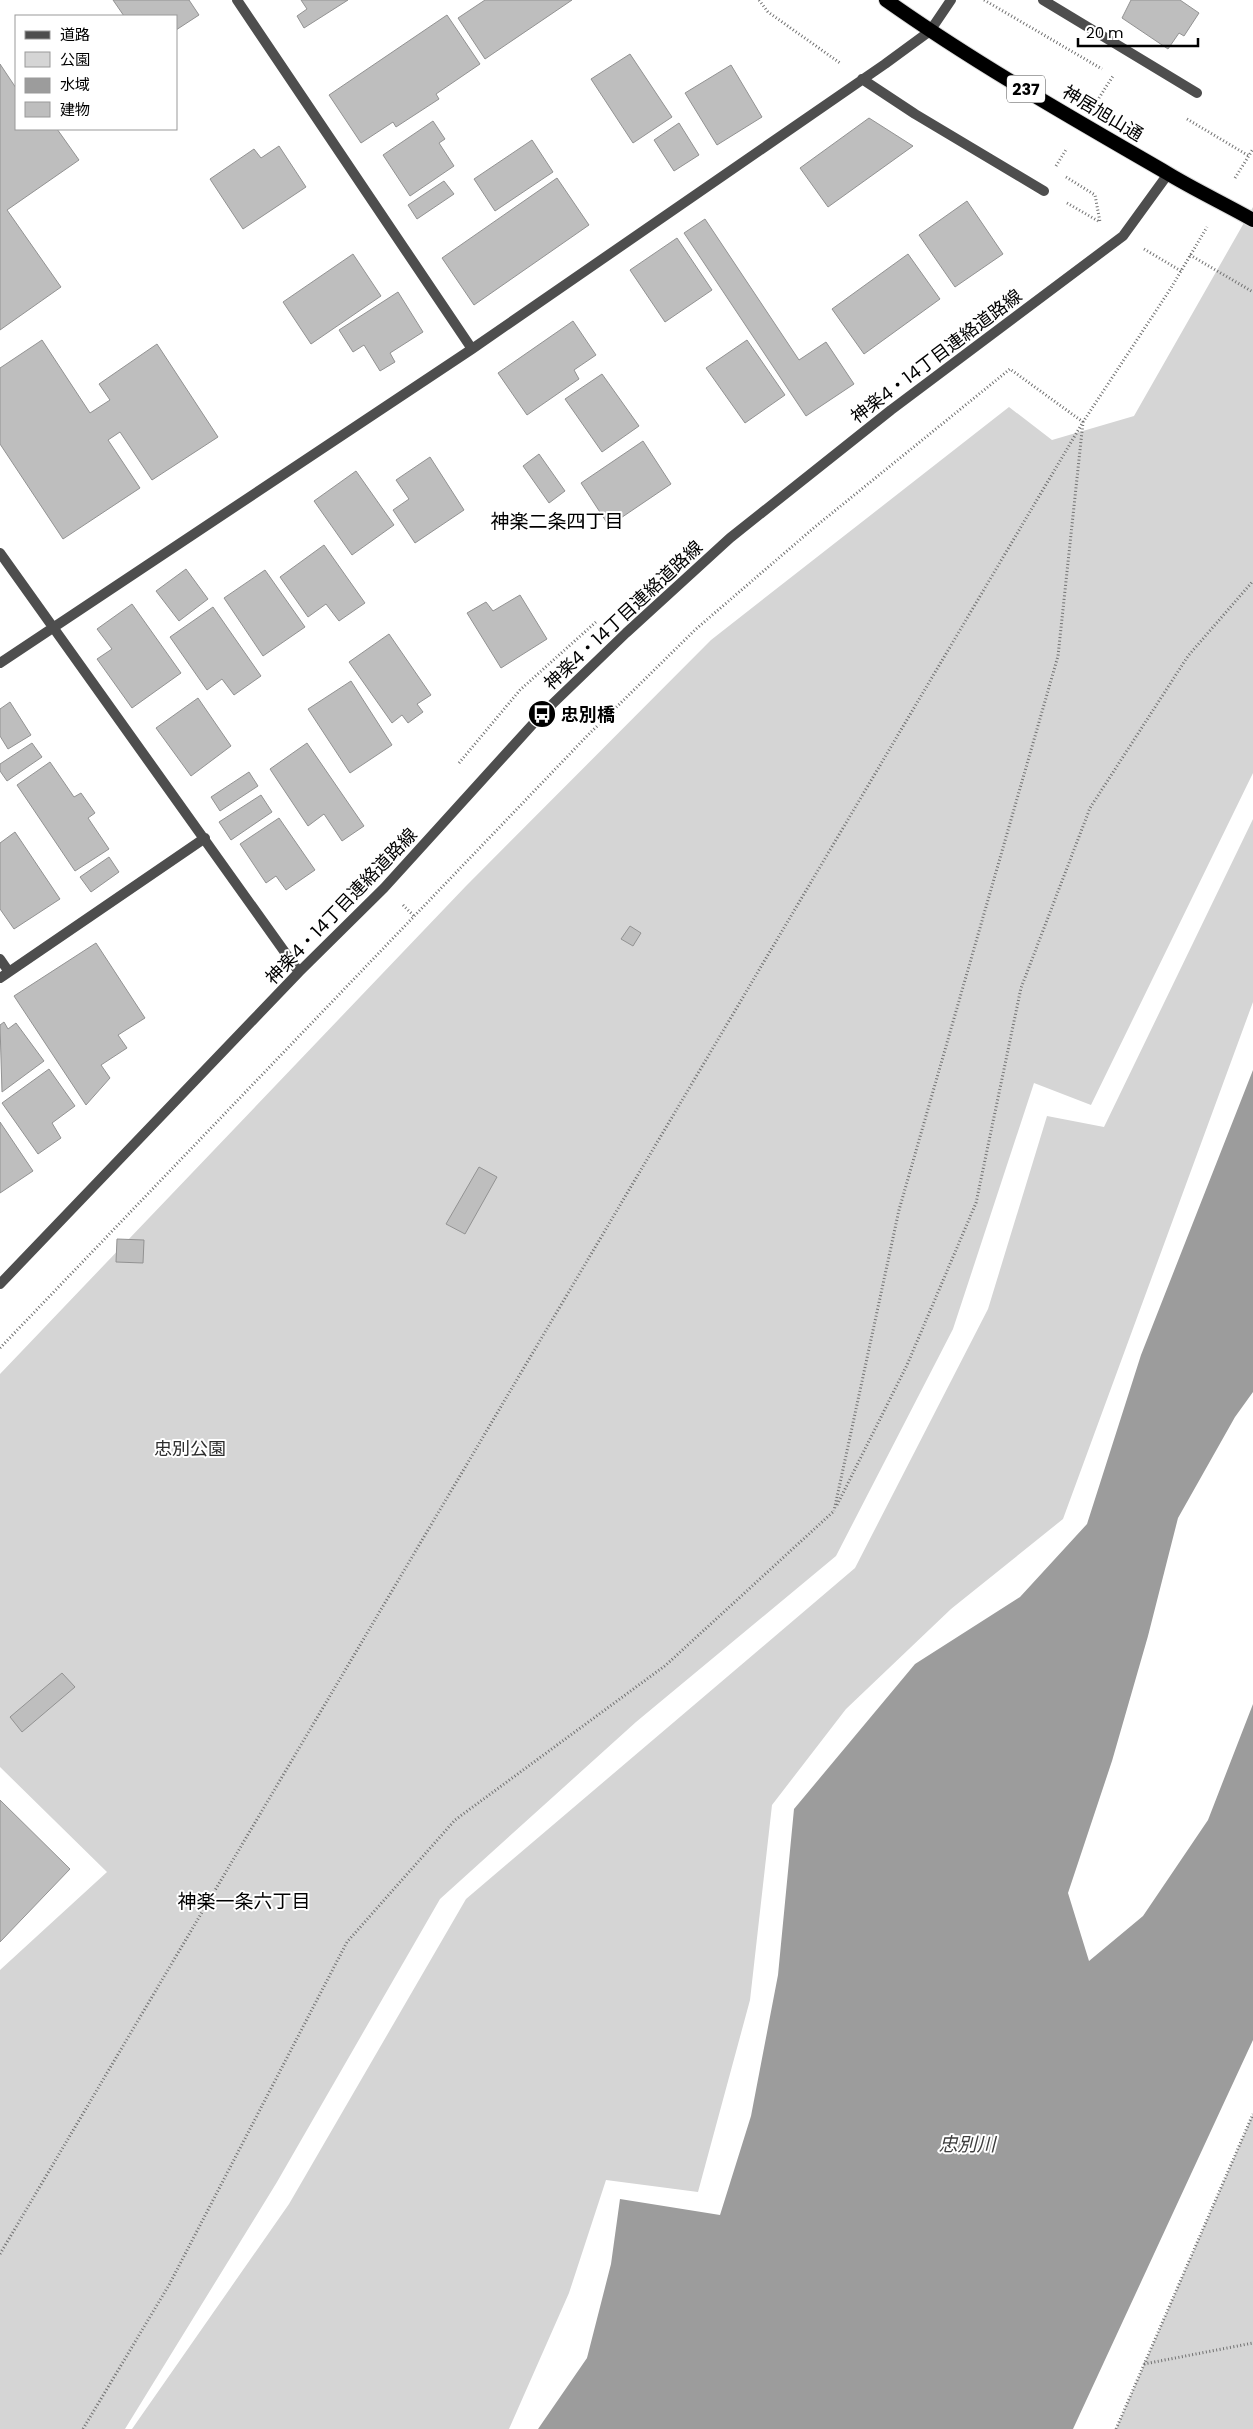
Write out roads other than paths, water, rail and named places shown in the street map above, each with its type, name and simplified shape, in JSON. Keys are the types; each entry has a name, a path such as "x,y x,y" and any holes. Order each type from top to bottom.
{"highway":[{"name":"神居旭山通","path":"886,0 930,31 1168,174 1253,220"}],"street":[{"path":"237,0 472,349"},
{"path":"0,663 472,349 862,80 930,31 952,0"},
{"path":"1043,0 1197,93"},
{"path":"862,80 915,114 1044,190"},
{"name":"神楽4・14丁目連絡道路線","path":"0,1284 299,972 384,888 542,714 626,632 730,538 883,416 1123,236 1168,174"},
{"path":"0,553 299,972"},
{"path":"0,978 205,838"},
{"path":"0,959 9,972"}],"water":[{"name":"忠別川","path":"1253,1070 1253,1392 1235,1417 1178,1518 1148,1636 1112,1761 1068,1893 1089,1961 1143,1916 1208,1820 1253,1704 1253,2040 1073,2429 538,2429 587,2358 611,2264 620,2199 720,2215 751,2116 778,1975 794,1809 915,1664 1020,1597 1087,1524 1141,1355"}],"place":[{"name":"忠別橋","path":"542,714"}],"district":[{"name":"神楽二条四丁目","path":"557,521"},
{"name":"神楽一条六丁目","path":"244,1901"}],"park label":[{"name":"忠別公園","path":"190,1448"}]}
